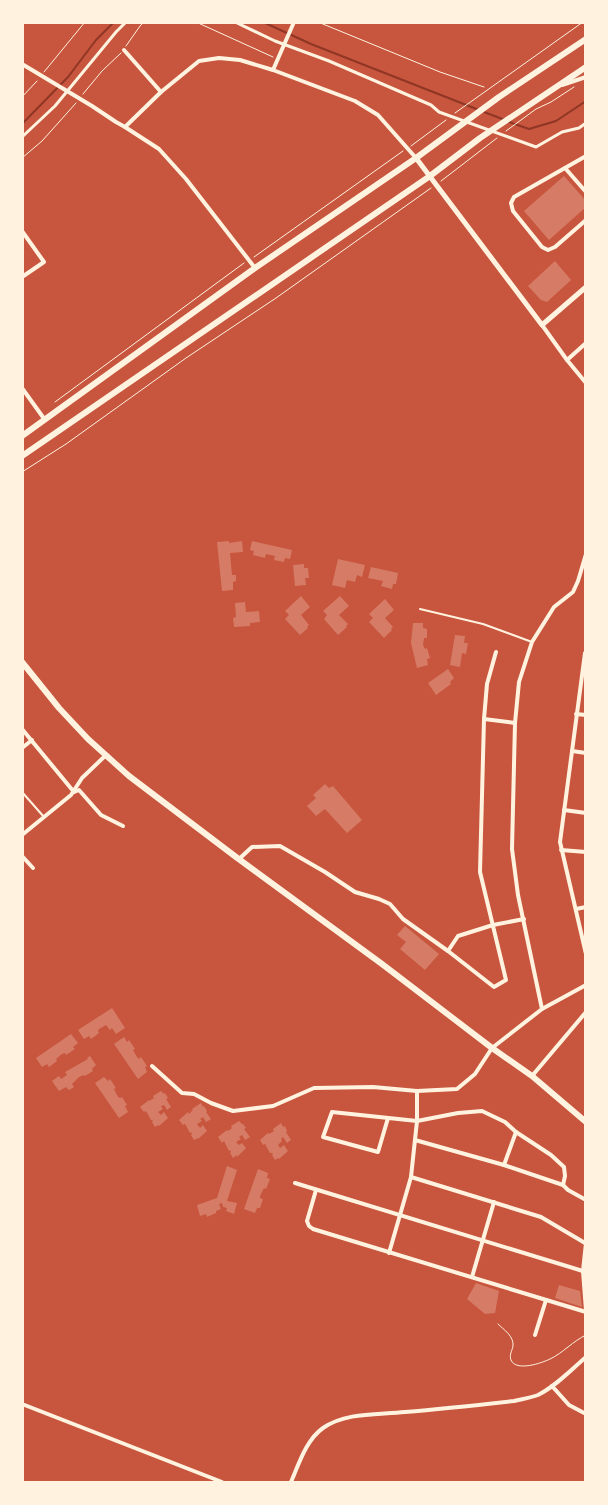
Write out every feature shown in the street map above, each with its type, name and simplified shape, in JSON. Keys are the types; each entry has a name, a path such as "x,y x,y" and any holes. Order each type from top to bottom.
{"main road":[{"path":"22,436 255,268 416,158 499,97 586,39"},
{"path":"22,456 430,176 526,106 586,67"},
{"path":"22,662 59,708 88,739 129,776 532,1076 586,1122"}],"street":[{"path":"22,137 56,106 126,22"},
{"path":"235,22 275,41 329,61 431,105 439,112 536,147 562,132 586,124"},
{"path":"273,70 294,22"},
{"path":"124,50 161,92"},
{"path":"125,127 161,92 199,61 219,58 240,60 273,70 355,101 378,115 416,158 586,383"},
{"path":"22,64 80,98 159,149 186,179 255,268"},
{"path":"555,87 586,77"},
{"path":"586,156 514,197 511,204 513,211 542,247 548,250 586,220"},
{"path":"564,168 586,192"},
{"path":"22,231 44,262 22,277"},
{"path":"542,325 586,287"},
{"path":"567,360 586,343"},
{"path":"22,388 45,420"},
{"path":"542,1009 518,894 512,850 515,724 519,682 532,642 554,607 573,592 585,556"},
{"path":"239,859 252,847 280,846 356,892 390,904 403,919 494,987 506,980 480,872 484,719 487,684 496,652"},
{"path":"585,653 584,676 576,714 560,833 561,850 586,954"},
{"path":"576,714 586,715"},
{"path":"484,719 515,724"},
{"path":"22,729 74,792"},
{"path":"22,748 32,740"},
{"path":"572,751 586,753"},
{"path":"22,834 74,792 82,778 105,756"},
{"path":"74,792 79,790 101,815 123,826"},
{"path":"564,810 586,812"},
{"path":"561,850 586,852"},
{"path":"22,856 33,868"},
{"path":"576,909 586,907"},
{"path":"448,951 458,936 493,925 524,919"},
{"path":"152,1066 182,1094 194,1094 233,1111 274,1106 314,1088 372,1086 417,1091 457,1089 475,1074 492,1048 542,1009 586,985"},
{"path":"532,1076 586,1012"},
{"path":"389,1252 411,1177 416,1140 417,1091"},
{"path":"388,1118 378,1152 323,1137 332,1112 417,1121 458,1113 482,1111 505,1122 516,1132 551,1155 564,1167 563,1185"},
{"path":"504,1165 516,1132"},
{"path":"416,1140 504,1165 563,1185 586,1200"},
{"path":"316,1190 307,1221 313,1229 586,1311 584,1271 586,1243 541,1217 411,1177"},
{"path":"295,1183 584,1271"},
{"path":"472,1277 494,1202"},
{"path":"535,1335 546,1300"},
{"path":"290,1482 314,1436 335,1421 363,1415 403,1413 514,1401 537,1395 552,1386 586,1357"},
{"path":"552,1386 569,1405 586,1414"},
{"path":"22,1404 222,1482"}],"lane":[{"path":"420,609 483,624 532,642"},
{"path":"22,792 44,818"}],"path":[{"path":"22,97 85,22"},
{"path":"22,158 42,141 102,72 124,50 144,22"},
{"path":"196,22 278,59"},
{"path":"318,22 484,88"},
{"path":"456,113 583,22"},
{"path":"506,131 536,109 579,84"},
{"path":"441,123 448,118"},
{"path":"22,472 66,444 186,358 284,292 436,184 499,136"},
{"path":"498,1324 512,1339 513,1345 510,1359 513,1364 519,1366 529,1366 550,1359 586,1335"}],"building":[{"path":"564,176 586,201 586,207 549,240 524,211"},
{"path":"555,261 571,280 547,302 541,300 528,286"},
{"path":"229,541 229,543 242,541 243,552 230,553 232,575 236,575 236,581 233,582 233,590 222,591 217,542"},
{"path":"252,541 292,550 290,559 285,558 284,562 274,560 275,556 266,554 265,558 253,555 254,551 250,550"},
{"path":"338,559 365,565 362,577 357,575 355,582 347,580 345,588 332,585"},
{"path":"304,564 304,568 308,568 309,578 305,578 306,585 295,586 293,565"},
{"path":"371,567 398,573 396,584 393,584 392,589 381,586 383,581 368,578"},
{"path":"301,596 310,607 301,615 309,625 300,635 285,619 289,615 285,611"},
{"path":"340,596 349,606 339,615 348,624 338,635 324,619 327,615 323,611"},
{"path":"385,599 394,610 385,618 393,627 384,638 369,622 373,618 369,614"},
{"path":"245,602 246,612 259,611 260,622 250,623 250,626 234,627 233,618 236,617 235,603"},
{"path":"413,623 423,623 423,628 427,629 427,638 424,638 423,645 425,649 427,648 430,658 427,659 428,665 417,668 411,643"},
{"path":"455,635 465,636 464,643 468,643 466,654 462,653 460,667 450,665"},
{"path":"448,669 454,678 450,682 451,684 436,695 428,683"},
{"path":"325,784 329,788 333,786 362,820 347,833 325,809 316,816 307,806 316,798 313,795"},
{"path":"405,926 439,954 425,970 400,949 406,942 397,935"},
{"path":"112,1008 125,1028 116,1034 112,1028 110,1030 106,1025 99,1029 99,1033 91,1039 89,1036 84,1039 78,1030"},
{"path":"71,1034 78,1043 73,1047 75,1049 66,1055 65,1053 62,1054 49,1067 47,1064 42,1067 36,1058"},
{"path":"124,1037 127,1042 129,1040 135,1049 133,1050 137,1057 139,1059 141,1057 147,1066 145,1067 147,1072 138,1079 114,1044"},
{"path":"90,1056 96,1065 92,1069 93,1071 79,1077 72,1084 74,1087 69,1090 66,1087 59,1091 52,1081 59,1076 61,1079 67,1075 65,1072"},
{"path":"104,1077 108,1081 110,1079 116,1088 114,1089 118,1097 122,1097 127,1105 125,1106 128,1112 119,1118 95,1083"},
{"path":"161,1091 165,1093 171,1107 167,1110 164,1105 161,1106 163,1109 158,1112 161,1115 164,1112 168,1118 155,1127 146,1111 144,1112 140,1107"},
{"path":"201,1103 211,1119 206,1122 203,1117 200,1119 202,1121 197,1124 200,1128 203,1125 207,1131 194,1140 185,1124 183,1125 179,1120"},
{"path":"239,1121 246,1128 244,1129 250,1137 245,1140 242,1135 239,1137 241,1139 236,1142 239,1145 242,1143 246,1148 237,1157 237,1155 233,1158 224,1141 222,1143 218,1137"},
{"path":"281,1123 283,1127 285,1126 291,1140 287,1143 283,1137 281,1139 282,1141 278,1145 280,1148 284,1145 288,1151 275,1160 273,1154 270,1153 265,1144 263,1145 260,1140 268,1133 274,1131 273,1129"},
{"path":"227,1166 237,1170 227,1201 237,1203 234,1214 226,1211 227,1208 223,1207 222,1203 219,1204 221,1209 216,1211 216,1213 207,1217 206,1214 200,1216 197,1205 217,1198"},
{"path":"258,1169 268,1173 267,1178 270,1179 266,1189 264,1188 260,1196 263,1199 260,1208 257,1208 255,1213 244,1209"},
{"path":"476,1283 499,1291 495,1313 485,1314 467,1299"},
{"path":"559,1285 580,1291 582,1307 555,1298"}],"waterway":[{"path":"22,124 68,77 96,40 114,22"},
{"path":"263,22 311,44 479,110"},
{"path":"509,122 529,129 556,121 586,101"},
{"path":"484,112 505,120"}]}
